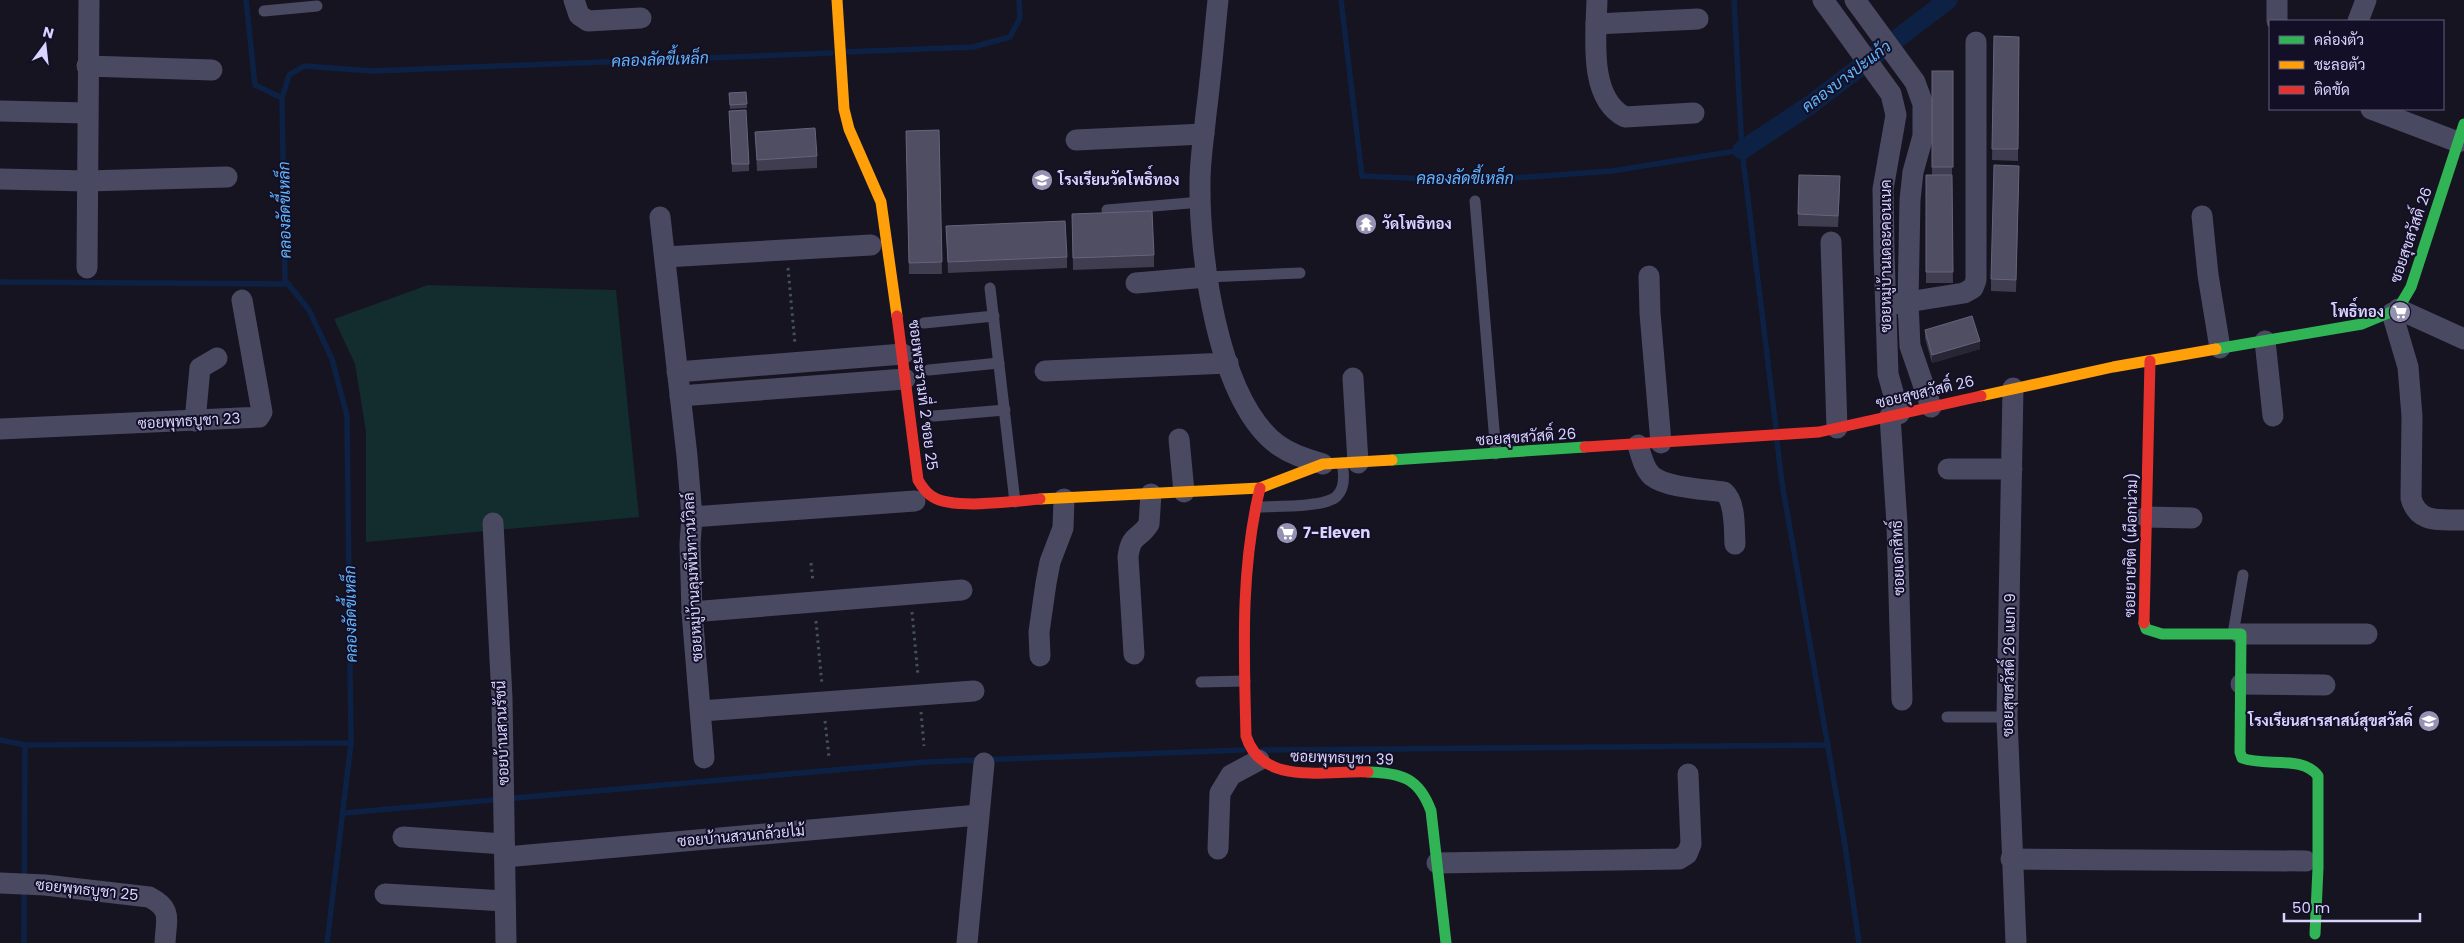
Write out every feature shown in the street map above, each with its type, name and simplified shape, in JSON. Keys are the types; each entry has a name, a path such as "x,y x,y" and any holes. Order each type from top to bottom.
{"street":[{"path":"88,268 87,66 89,0"},
{"path":"574,0 579,15 588,21 641,18"},
{"name":"ซอยพระรามที่ 2 ซอย 25","path":"837,0 841,85 849,129 881,202 903,354 916,467 923,491 935,499 954,504 1260,488"},
{"path":"1218,0 1200,181 1207,277 1220,340 1228,363 1244,402 1257,424 1277,444 1292,454 1341,463 1353,378"},
{"path":"1597,0 1595,59 1605,99 1615,112 1625,117 1694,113"},
{"path":"2277,0 2277,20"},
{"path":"2358,20 2366,0"},
{"name":"ซอยหมู่บ้านเดอะคอนเนค","path":"1856,1 1915,82 1923,104 1923,136 1913,172 1910,200 1908,303 1910,346 1931,407"},
{"name":"ซอยหมู่บ้านเดอะคอนเนค","path":"1828,7 1891,94 1896,115 1883,189 1884,305 1888,374 1894,415"},
{"path":"1596,24 1698,18"},
{"path":"1884,305 1908,303 1964,293 1973,288 1976,280 1976,42"},
{"path":"87,66 212,70"},
{"path":"2374,110 2461,133"},
{"path":"0,111 87,113"},
{"name":"ซอยสุขสวัสดิ์ 26","path":"1260,488 1341,463 1732,439 1828,430 2013,388 2220,348 2362,324 2395,311 2411,287 2461,133"},
{"path":"1076,140 1204,134"},
{"path":"0,179 88,181 227,177"},
{"path":"2202,216 2208,275 2220,348"},
{"name":"ซอยหมู่บ้านลุมพินีทาวน์วิลล์","path":"660,217 692,517 690,544 692,612 704,758"},
{"path":"1828,430 1831,242"},
{"path":"665,257 871,246"},
{"path":"1649,276 1650,313 1661,443"},
{"path":"1136,283 1207,277"},
{"name":"ซอยพุทธบูชา 23","path":"0,429 196,421 260,416 262,412 242,300"},
{"path":"2395,311 2464,339"},
{"path":"2395,311 2408,367 2412,416 2411,498 2414,508 2428,518 2464,520"},
{"path":"2265,341 2273,416"},
{"path":"677,372 903,354"},
{"path":"196,421 200,368 217,358"},
{"name":"ซอยยายชิต (เผือกน่วม)","path":"2150,361 2144,623 2146,629 2162,634 2237,634"},
{"path":"797,362 800,387"},
{"path":"1045,372 1228,363"},
{"path":"680,396 905,379"},
{"name":"ซอยสุขสวัสดิ์ 26 แยก 9","path":"2013,388 2007,717 2011,858 2016,943"},
{"name":"ซอยเอกสิทธิ์","path":"1894,415 1902,700"},
{"path":"1180,439 1184,492"},
{"path":"1638,445 1644,464 1651,476 1663,482 1724,492 1728,496 1731,504 1735,544"},
{"path":"1948,469 2012,469"},
{"path":"1218,850 1220,793 1231,775 1259,760 1249,748 1246,736 1244,618 1254,507 1260,488"},
{"path":"1134,654 1130,545 1149,524 1151,494"},
{"path":"1040,656 1039,632 1046,582 1050,562 1063,528 1064,499"},
{"path":"692,517 915,501"},
{"path":"2146,517 2192,518"},
{"name":"ซอยบ้านสวนรัชนี","path":"493,524 502,698 506,943"},
{"path":"692,612 962,590"},
{"path":"2316,934 2318,776 2316,771 2308,766 2254,763 2242,758 2240,752 2241,684 2237,634 2367,634"},
{"path":"2241,684 2325,685"},
{"path":"701,711 974,691"},
{"name":"ซอยพุทธบูชา 39","path":"1259,760 1272,768 1286,772 1380,772 1399,774 1413,781 1426,794 1428,803 1446,943"},
{"path":"967,943 984,763"},
{"path":"1437,863 1679,859 1688,854 1691,844 1688,774"},
{"name":"ซอยบ้านสวนกล้วยไม้","path":"403,837 505,850 978,815"},
{"path":"2011,858 2306,861"},
{"name":"ซอยพุทธบูชา 25","path":"0,883 45,884 149,896 162,903 167,911 165,943"},
{"path":"385,894 505,901"}],"lane":[{"path":"264,11 287,4 317,6"},
{"path":"1107,210 1201,202"},
{"path":"1475,202 1496,454"},
{"path":"1207,277 1300,273"},
{"path":"990,288 1015,502"},
{"path":"924,323 994,316"},
{"path":"929,370 999,363"},
{"path":"934,416 1005,410"},
{"path":"1254,507 1326,503 1338,496 1344,475 1341,463"},
{"path":"2237,634 2243,575"},
{"path":"1201,682 1245,681"},
{"path":"1947,717 2007,717"}],"path":[{"path":"786,250 797,362"},
{"path":"811,563 829,757"},
{"path":"910,594 924,746"}],"green space":[{"path":"428,285 616,290 639,517 366,542 366,432 355,364 334,319"}],"building":[{"path":"1994,36 2019,37 2018,149 1992,149"},
{"path":"1932,71 1953,71 1953,167 1932,167"},
{"path":"746,92 747,104 730,105 729,93"},
{"path":"746,110 749,164 732,164 729,111"},
{"path":"815,128 817,156 757,160 755,132"},
{"path":"939,130 942,262 909,263 906,131"},
{"path":"1994,165 2019,166 2016,280 1991,279"},
{"path":"1799,175 1840,176 1838,216 1798,214"},
{"path":"1926,175 1952,175 1953,272 1926,272"},
{"path":"1152,211 1154,255 1073,258 1072,214"},
{"path":"1065,221 1067,257 948,262 946,226"},
{"path":"1972,316 1980,341 1932,355 1925,330"}],"waterway":[{"path":"246,0 255,85 282,98"},
{"name":"คลองลัดขี้เหล็ก","path":"846,52 973,47 1010,37 1020,18 1019,0"},
{"name":"คลองลัดขี้เหล็ก","path":"1341,0 1362,176 1474,181 1612,171 1742,150"},
{"path":"1734,0 1742,150 1776,428"},
{"name":"คลองบางปะแก้ว","path":"1742,150 1810,105 1948,0"},
{"name":"คลองลัดขี้เหล็ก","path":"0,740 25,745 351,743 347,416 332,359 309,310 285,280 282,98 289,75 304,66 372,71 831,53"},
{"path":"0,282 288,284"},
{"path":"1777,442 1782,483 1844,839 1859,943"},
{"path":"327,943 351,743"},
{"path":"24,943 25,745"},
{"path":"1262,750 1828,745"},
{"path":"344,813 926,762 1243,750"}],"traffic: fast":[{"path":"2216,349 2362,324 2398,309 2411,287 2464,124"},
{"path":"1392,460 1585,447"},
{"path":"2144,623 2146,629 2162,634 2241,634 2240,752 2242,758 2261,762 2293,763 2311,770 2318,776 2318,868 2315,934"},
{"path":"1368,772 1400,776 1415,784 1426,800 1431,811 1446,943"}],"traffic: slow":[{"path":"837,0 844,109 849,129 881,202 897,316"},
{"path":"1981,396 2113,367 2216,349"},
{"path":"1040,499 1260,488 1323,464 1392,460"}],"traffic: jam":[{"path":"897,316 918,480 924,490 933,497 955,503 985,504 1040,499"},
{"path":"2144,623 2150,361"},
{"path":"1585,447 1819,432 1981,396"},
{"path":"1260,488 1249,550 1246,581 1244,643 1246,736 1254,752 1266,763 1281,769 1315,773 1368,772"}],"place":[{"name":"โรงเรียนวัดโพธิ์ทอง","path":"1042,180"},
{"name":"วัดโพธิทอง","path":"1366,224"},
{"name":"โพธิ์ทอง","path":"2400,312"},
{"name":"7-Eleven","path":"1287,533"},
{"name":"โรงเรียนสารสาสน์สุขสวัสดิ์","path":"2429,721"}]}
